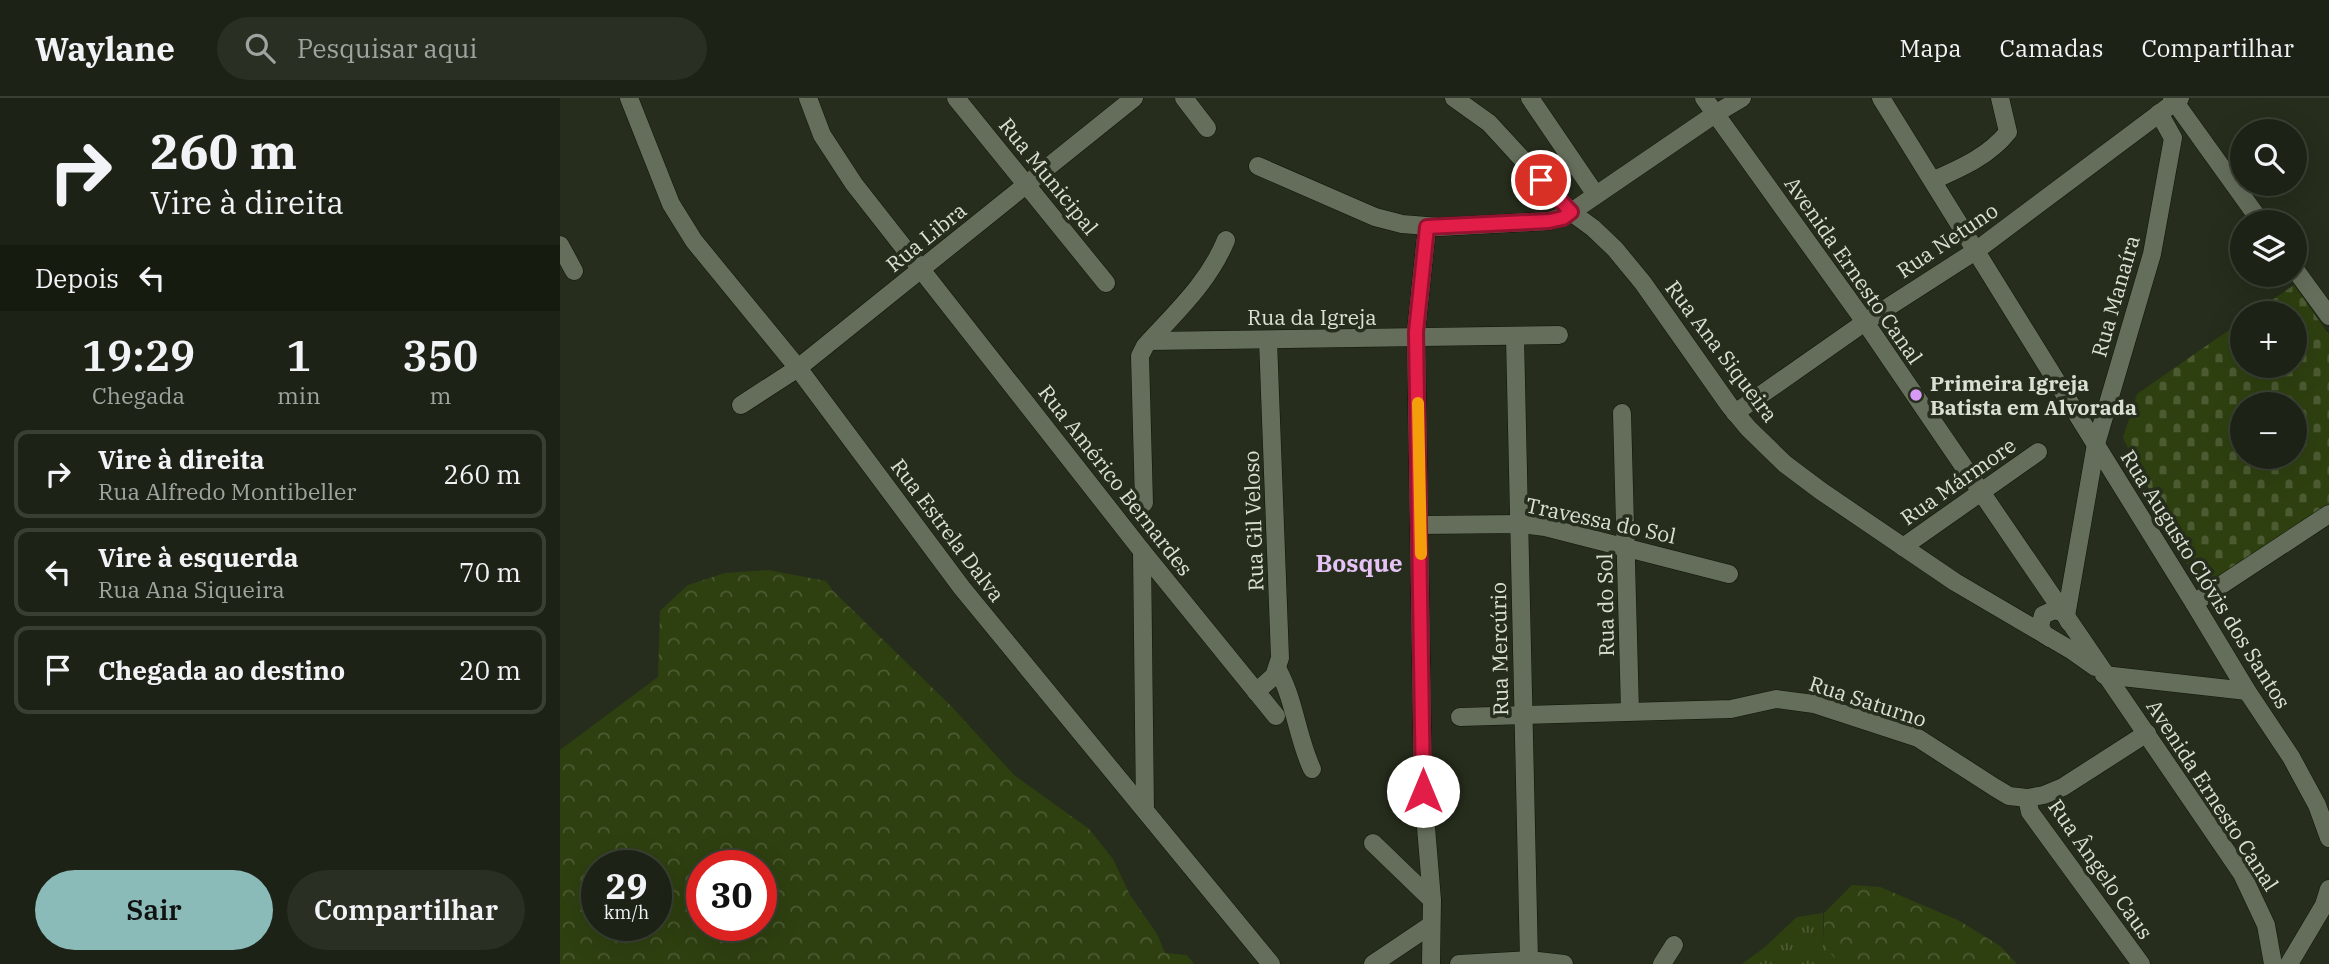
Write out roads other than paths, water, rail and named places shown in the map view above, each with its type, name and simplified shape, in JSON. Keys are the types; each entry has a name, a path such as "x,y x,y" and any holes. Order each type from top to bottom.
{"street":[{"name":"Rua Estrela Dalva","path":"629,98 671,204 694,241 797,368 962,588 1271,964"},
{"name":"Rua Américo Bernardes","path":"808,98 822,135 854,184 1142,551 1276,716"},
{"name":"Rua Municipal","path":"956,98 1106,283"},
{"path":"1184,98 1207,128"},
{"name":"Rua Ana Siqueira","path":"1454,98 1489,123 1571,212 1605,239 1630,265 1735,413 1768,449 1797,473 1955,582 2046,636"},
{"path":"1530,98 1596,195"},
{"name":"Avenida Ernesto Canal","path":"1704,98 1865,322 2147,733 2251,890 2266,925 2273,964"},
{"path":"1258,166 1375,217 1402,224 1427,227 1549,221 1563,218 1742,98"},
{"name":"Rua Augusto Clóvis dos Santos","path":"1881,98 1934,180 2246,691 2291,757 2317,805 2329,838"},
{"path":"1934,180 1962,168 1989,151 2008,132 2000,98"},
{"name":"Rua Libra","path":"741,405 797,368 1027,185 1130,99"},
{"path":"2176,99 2253,210"},
{"name":"Rua Netuno","path":"1735,413 1865,322 1977,250 2176,99"},
{"name":"Rua Manaíra","path":"2066,616 2096,444 2152,254 2173,138 2158,113"},
{"path":"1427,227 1416,339 1423,791 1432,900 1431,964"},
{"path":"1144,503 1139,362 1142,352 1202,283 1226,240"},
{"path":"560,245 574,271"},
{"path":"2307,286 2329,316"},
{"name":"Rua da Igreja","path":"1150,341 1559,335"},
{"name":"Rua Mercúrio","path":"1515,337 1529,960"},
{"name":"Rua Gil Veloso","path":"1268,340 1280,651 1278,670"},
{"name":"Rua do Sol","path":"1622,413 1630,711"},
{"name":"Rua Mármore","path":"1903,547 2038,452"},
{"path":"2194,603 2327,521"},
{"name":"Travessa do Sol","path":"1420,524 1520,524 1545,527 1729,574"},
{"path":"1142,551 1145,810"},
{"name":"Avenida Ernesto Canal","path":"2038,574 2046,597 2043,615"},
{"path":"2018,620 2032,622 2043,615 2057,610 2066,616 2069,625 2066,633 2055,638 2046,636 2040,626 2043,615"},
{"name":"Avenida Ernesto Canal","path":"2046,636 2086,659 2105,675"},
{"path":"1256,692 1278,670 1287,689 1312,769"},
{"path":"2105,675 2246,691"},
{"name":"Rua Saturno","path":"1460,717 1731,709 1776,699 1814,704 1918,738 2009,796 2027,798"},
{"path":"2027,798 2063,787 2147,733"},
{"name":"Rua Ângelo Caus","path":"2027,798 2030,812 2141,964"},
{"path":"1373,843 1432,900"},
{"path":"2289,964 2324,905 2329,889"},
{"path":"1373,964 1432,925"},
{"path":"1662,964 1674,945"},
{"path":"1459,964 1529,960 1564,964"}],"place":[{"name":"Primeira Igreja Batista em Alvorada","path":"1916,395"}],"district":[{"name":"Bosque","path":"1359,563"}]}
